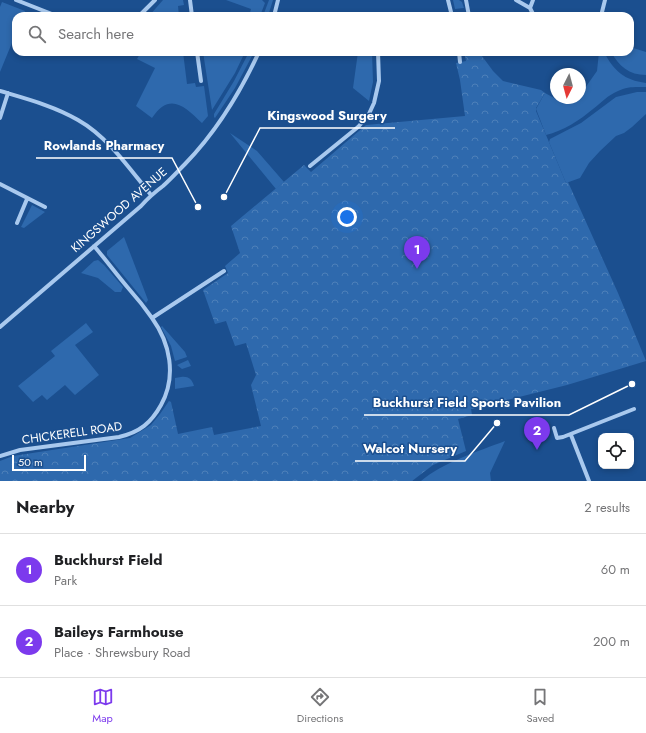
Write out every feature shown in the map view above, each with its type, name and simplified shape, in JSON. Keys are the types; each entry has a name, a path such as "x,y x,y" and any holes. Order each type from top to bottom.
{"street":[{"path":"16,0 47,12"},
{"path":"142,12 155,0"},
{"path":"190,0 192,12"},
{"path":"275,12 278,0"},
{"path":"448,0 451,12"},
{"path":"466,0 468,12"},
{"path":"516,0 530,8 532,12"},
{"path":"530,8 533,0"},
{"path":"602,12 605,0"},
{"path":"197,56 200,81"},
{"name":"KINGSWOOD AVENUE","path":"0,327 141,206 151,194 164,185 186,163 218,124 239,92 257,56"},
{"path":"310,166 358,127 368,116 374,103 379,81 378,56"},
{"path":"459,56 460,62"},
{"path":"0,90 47,105 78,120 107,142 151,194"},
{"path":"0,118 8,93"},
{"path":"0,184 46,207"},
{"path":"17,223 27,198"},
{"name":"CHICKERELL ROAD","path":"0,456 20,450 120,437 139,430 147,424 155,415 163,401 168,388 170,373 168,353 152,318 94,246"},
{"path":"152,318 224,271"},
{"path":"554,428 558,438 571,435 634,410"},
{"path":"571,435 589,481"}],"green space":[{"path":"163,0 183,0 184,5 178,6 179,12 152,12"},
{"path":"226,0 262,0 265,3 262,12 250,12 251,9"},
{"path":"269,0 273,0 269,12 264,12"},
{"path":"453,0 459,0 462,2 464,8 455,9"},
{"path":"2,2 25,11 12,12 12,43 0,72 0,7"},
{"path":"634,48 646,52 646,75 640,75 625,69 617,62 613,56 634,56"},
{"path":"139,56 184,56 187,84 195,83 196,87 204,86 208,116 202,123 190,112 177,104 171,103 165,105 152,118 136,106 155,68 137,59"},
{"path":"204,56 243,56 235,73 212,110"},
{"path":"247,56 252,56 235,88 215,118 214,114"},
{"path":"357,56 372,56 373,82 369,101 353,88"},
{"path":"465,56 482,56 493,71 503,81 541,90 545,93 536,108 536,111 566,183 568,182 618,293 646,361 567,385 471,409 472,415 458,419 466,451 433,465 412,481 0,481 0,461 13,456 130,438 151,425 169,401 171,402 178,434 212,427 214,435 261,426 251,385 256,375 246,343 235,346 226,321 215,324 203,290 228,273 225,266 240,253 231,226 304,165 311,172 366,125 465,116 456,63 466,61"},
{"path":"599,56 607,56 620,74 632,80 646,83 646,87 621,89 577,121 559,131 546,135 536,109 545,93 550,96 550,104 586,104 586,87 597,71"},
{"path":"637,92 646,92 646,114 624,133 616,136 600,151 589,163 580,178 566,183 549,142 550,139 581,123 616,97"},
{"path":"230,133 257,151 284,182 276,189"},
{"path":"32,205 45,212 24,228 21,227"},
{"path":"124,237 148,300 146,303 107,255 107,251"},
{"path":"98,260 123,287 121,292 115,292 98,278 81,273 94,261"},
{"path":"86,323 93,332 75,345 99,375 75,395 65,385 47,400 42,395 33,402 18,386 55,356 51,351"},
{"path":"162,326 185,352 187,357 175,361 171,346 161,327"},
{"path":"188,360 191,366 182,369 177,365"},
{"path":"175,378 189,378 194,386 175,389"},
{"path":"505,441 490,473 491,481 421,481 450,463"}],"place":[{"name":"Kingswood Surgery","path":"224,197"},
{"name":"Rowlands Pharmacy","path":"198,207"},
{"name":"Buckhurst Field","path":"417,269"},
{"name":"Buckhurst Field Sports Pavilion","path":"632,384"},
{"name":"Walcot Nursery","path":"497,423"},
{"name":"Baileys Farmhouse","path":"537,450"}]}
